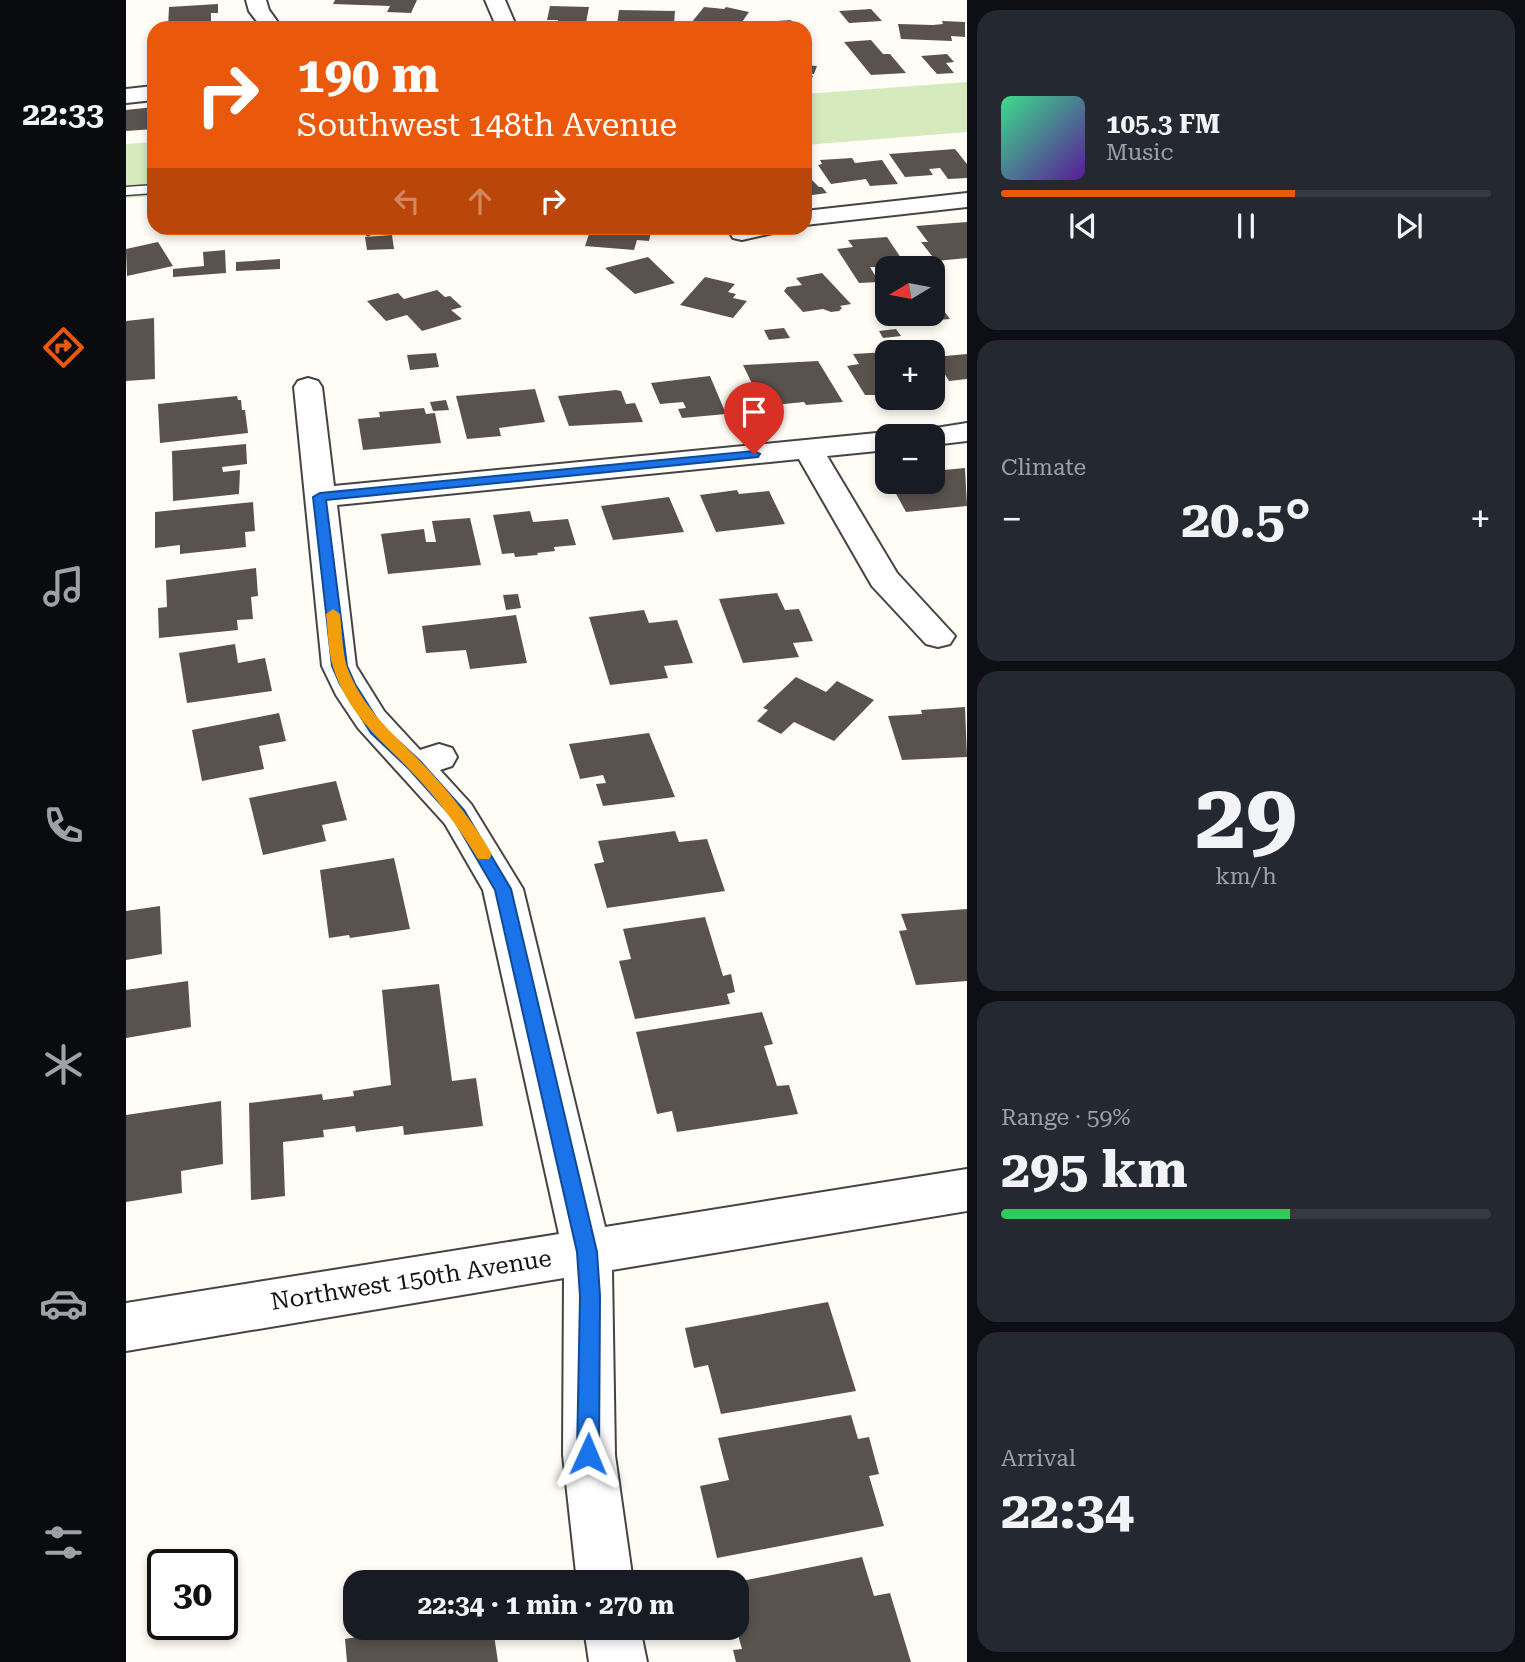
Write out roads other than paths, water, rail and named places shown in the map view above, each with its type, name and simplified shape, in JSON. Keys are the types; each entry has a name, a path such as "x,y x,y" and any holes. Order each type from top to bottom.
{"street":[{"path":"256,0 259,11 267,21"},
{"path":"495,0 504,21"},
{"path":"126,96 147,94"},
{"path":"812,217 967,200"},
{"path":"308,387 340,666 359,706 376,729 428,761 503,889 587,1252 590,1296 588,1454 603,1570"},
{"path":"945,435 967,432"},
{"path":"320,497 875,442"},
{"path":"808,449 884,579 938,636"},
{"name":"Northwest 150th Avenue","path":"126,1327 956,1192"},
{"path":"614,1640 618,1662"}],"lane":[{"path":"126,191 147,190"}]}
